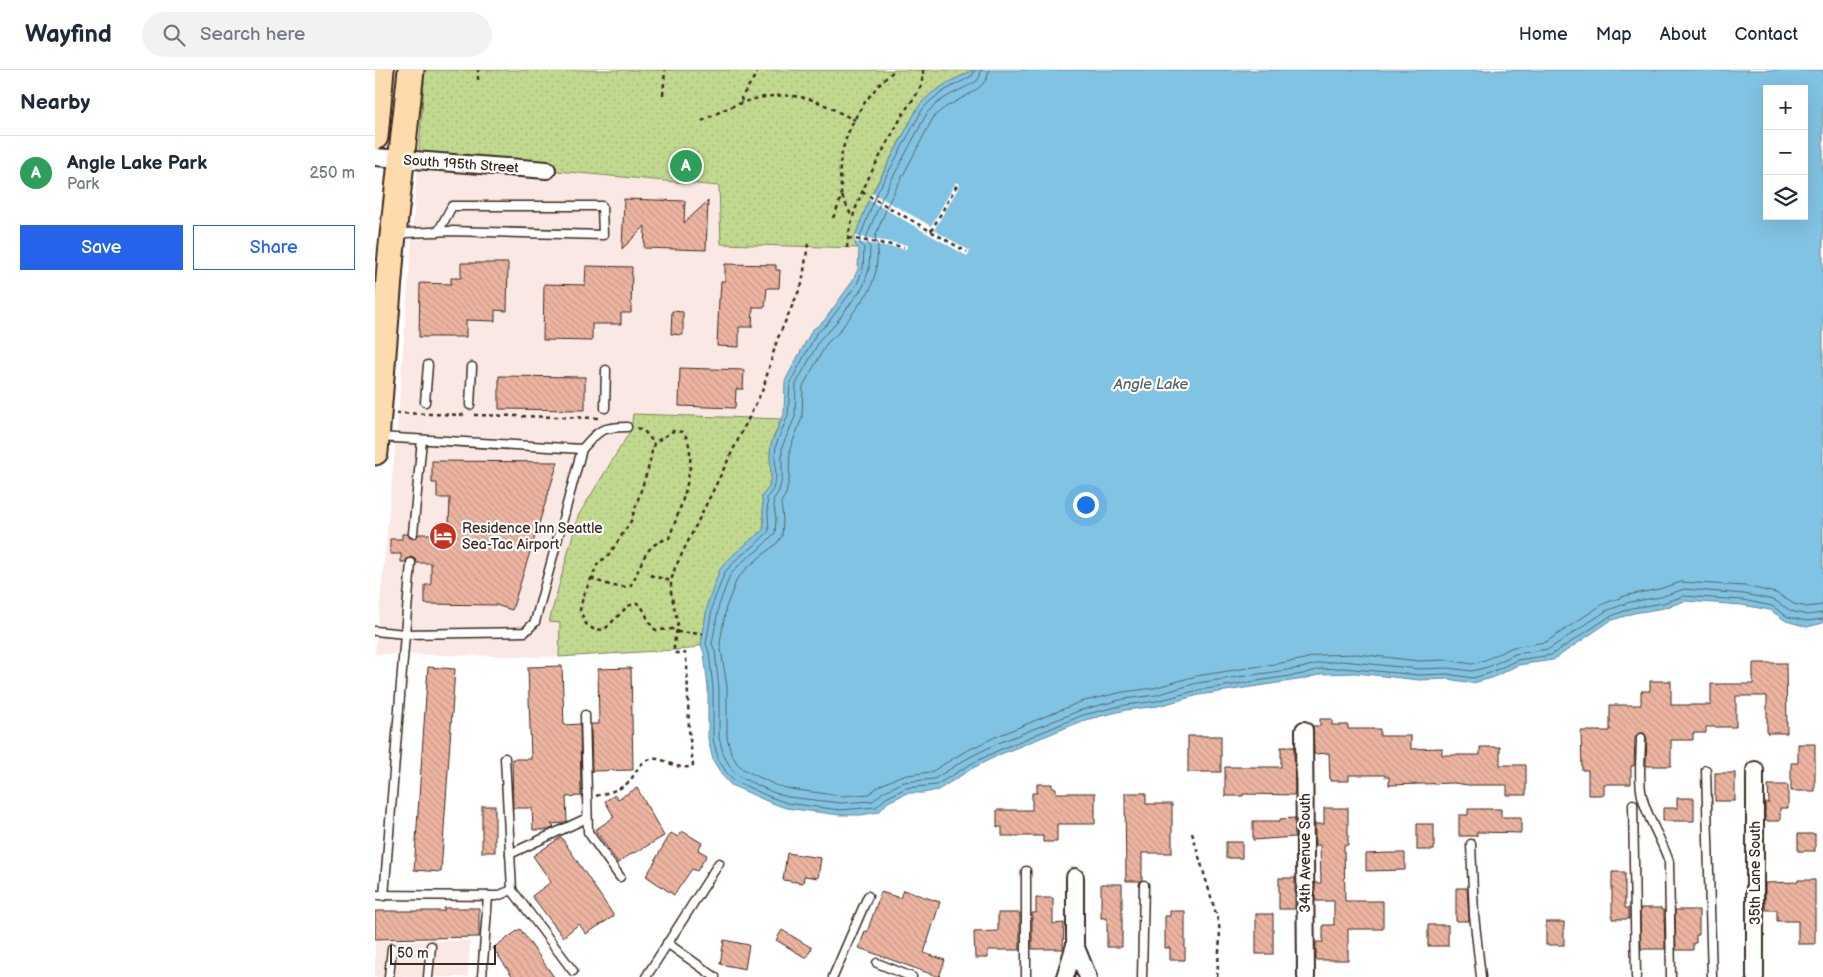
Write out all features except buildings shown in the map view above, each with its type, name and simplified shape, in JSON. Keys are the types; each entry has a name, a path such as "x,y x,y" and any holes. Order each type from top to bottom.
{"main road":[{"path":"375,137 381,70"},
{"path":"376,445 393,233 411,70"}],"street":[{"name":"South 195th Street","path":"375,157 547,170"},
{"name":"34th Avenue South","path":"1305,730 1306,977"},
{"name":"35th Lane South","path":"1755,770 1755,977"},
{"path":"1065,977 1075,945 1075,877"},
{"path":"1075,945 1088,977"}],"lane":[{"path":"393,233 603,234 602,206 452,206 438,232"},
{"path":"425,402 428,365"},
{"path":"470,406 472,368"},
{"path":"605,408 606,370"},
{"path":"375,632 405,634 525,632 535,622 582,449 599,431 610,427 631,425"},
{"path":"413,534 422,440"},
{"path":"376,445 422,440 582,449"},
{"path":"384,896 411,562"},
{"path":"585,715 588,832 620,877"},
{"path":"1641,738 1641,794 1644,805 1665,848 1669,862 1671,977"},
{"path":"505,758 513,890 573,971"},
{"path":"1706,770 1713,977"},
{"path":"1633,804 1636,977"},
{"path":"510,854 587,818"},
{"path":"1471,844 1474,915 1481,977"},
{"path":"646,977 719,863"},
{"path":"1026,871 1026,977"},
{"path":"1141,977 1144,885"},
{"path":"375,896 488,896 503,895 513,890"},
{"path":"482,977 488,896"},
{"path":"833,977 868,896"},
{"path":"667,944 715,977"},
{"path":"428,977 431,946"},
{"path":"389,977 392,948"},
{"path":"877,963 912,977"}],"path":[{"path":"478,70 478,80"},
{"path":"663,95 665,70"},
{"path":"852,217 841,194 839,180 841,157 847,134 869,96 882,80 895,70"},
{"path":"847,248 852,217 862,192 923,82 923,70"},
{"path":"742,101 741,98 757,74"},
{"path":"702,121 742,101 771,97 799,97 814,101 855,120"},
{"path":"931,231 957,185"},
{"path":"862,192 967,252"},
{"path":"833,218 841,194"},
{"path":"848,238 904,247"},
{"path":"588,799 624,786 643,763 648,760 661,760 685,768 693,766 689,730 687,666 685,653 675,654 674,643 678,625 671,592 671,581 675,568 763,389 777,340 802,284 808,244"},
{"path":"393,413 609,418"},
{"path":"631,425 644,431 654,443"},
{"path":"591,578 614,586 630,586 643,558 653,545 669,538 680,510 691,458 689,440 683,432 673,431 654,443 648,470 631,521 607,558 599,561 591,578 583,597 580,610 586,624 593,629 604,630 628,606 637,603 643,607 651,626 656,630 673,629 678,625"},
{"path":"650,575 671,581"},
{"path":"677,632 703,634"},
{"path":"1192,833 1219,924 1220,938 1217,977"}],"shaded area":[{"path":"418,160 719,186 721,244 859,248 858,269 852,282 824,321 812,330 784,395 784,414 781,419 633,414 631,430 578,516 549,621 560,623 559,657 375,654 397,428"},
{"path":"375,941 470,941 468,977 375,977"}],"green space":[{"path":"425,70 974,70 936,90 918,107 872,193 855,236 859,248 721,244 719,186 418,160"},
{"path":"633,414 781,419 771,444 769,487 762,496 764,529 751,542 708,602 701,645 690,649 559,657 560,623 549,622 578,516 631,430"}],"water":[{"name":"Angle Lake","path":"974,70 1823,70 1823,623 1807,627 1786,621 1770,610 1742,605 1685,601 1664,608 1634,613 1610,621 1553,660 1518,665 1492,678 1473,683 1447,679 1419,680 1356,673 1321,674 1304,679 1199,695 1158,706 1126,710 1085,720 1001,754 973,768 938,790 923,793 907,793 888,802 879,812 861,815 840,815 786,808 731,785 713,760 708,739 708,688 704,653 701,645 708,602 720,569 734,554 764,529 762,496 769,487 771,476 771,444 784,414 785,381 812,330 824,321 852,282 858,269 859,249 855,245 855,236 869,200 918,107 936,90"}],"pier":[{"path":"956,182 960,185 934,230 970,251 967,256 869,200 872,193 931,226"},
{"path":"855,236 907,245 906,249 855,242"}],"place":[{"name":"Angle Lake Park","path":"686,166"},
{"name":"Residence Inn Seattle Sea-Tac Airport","path":"443,536"}]}
